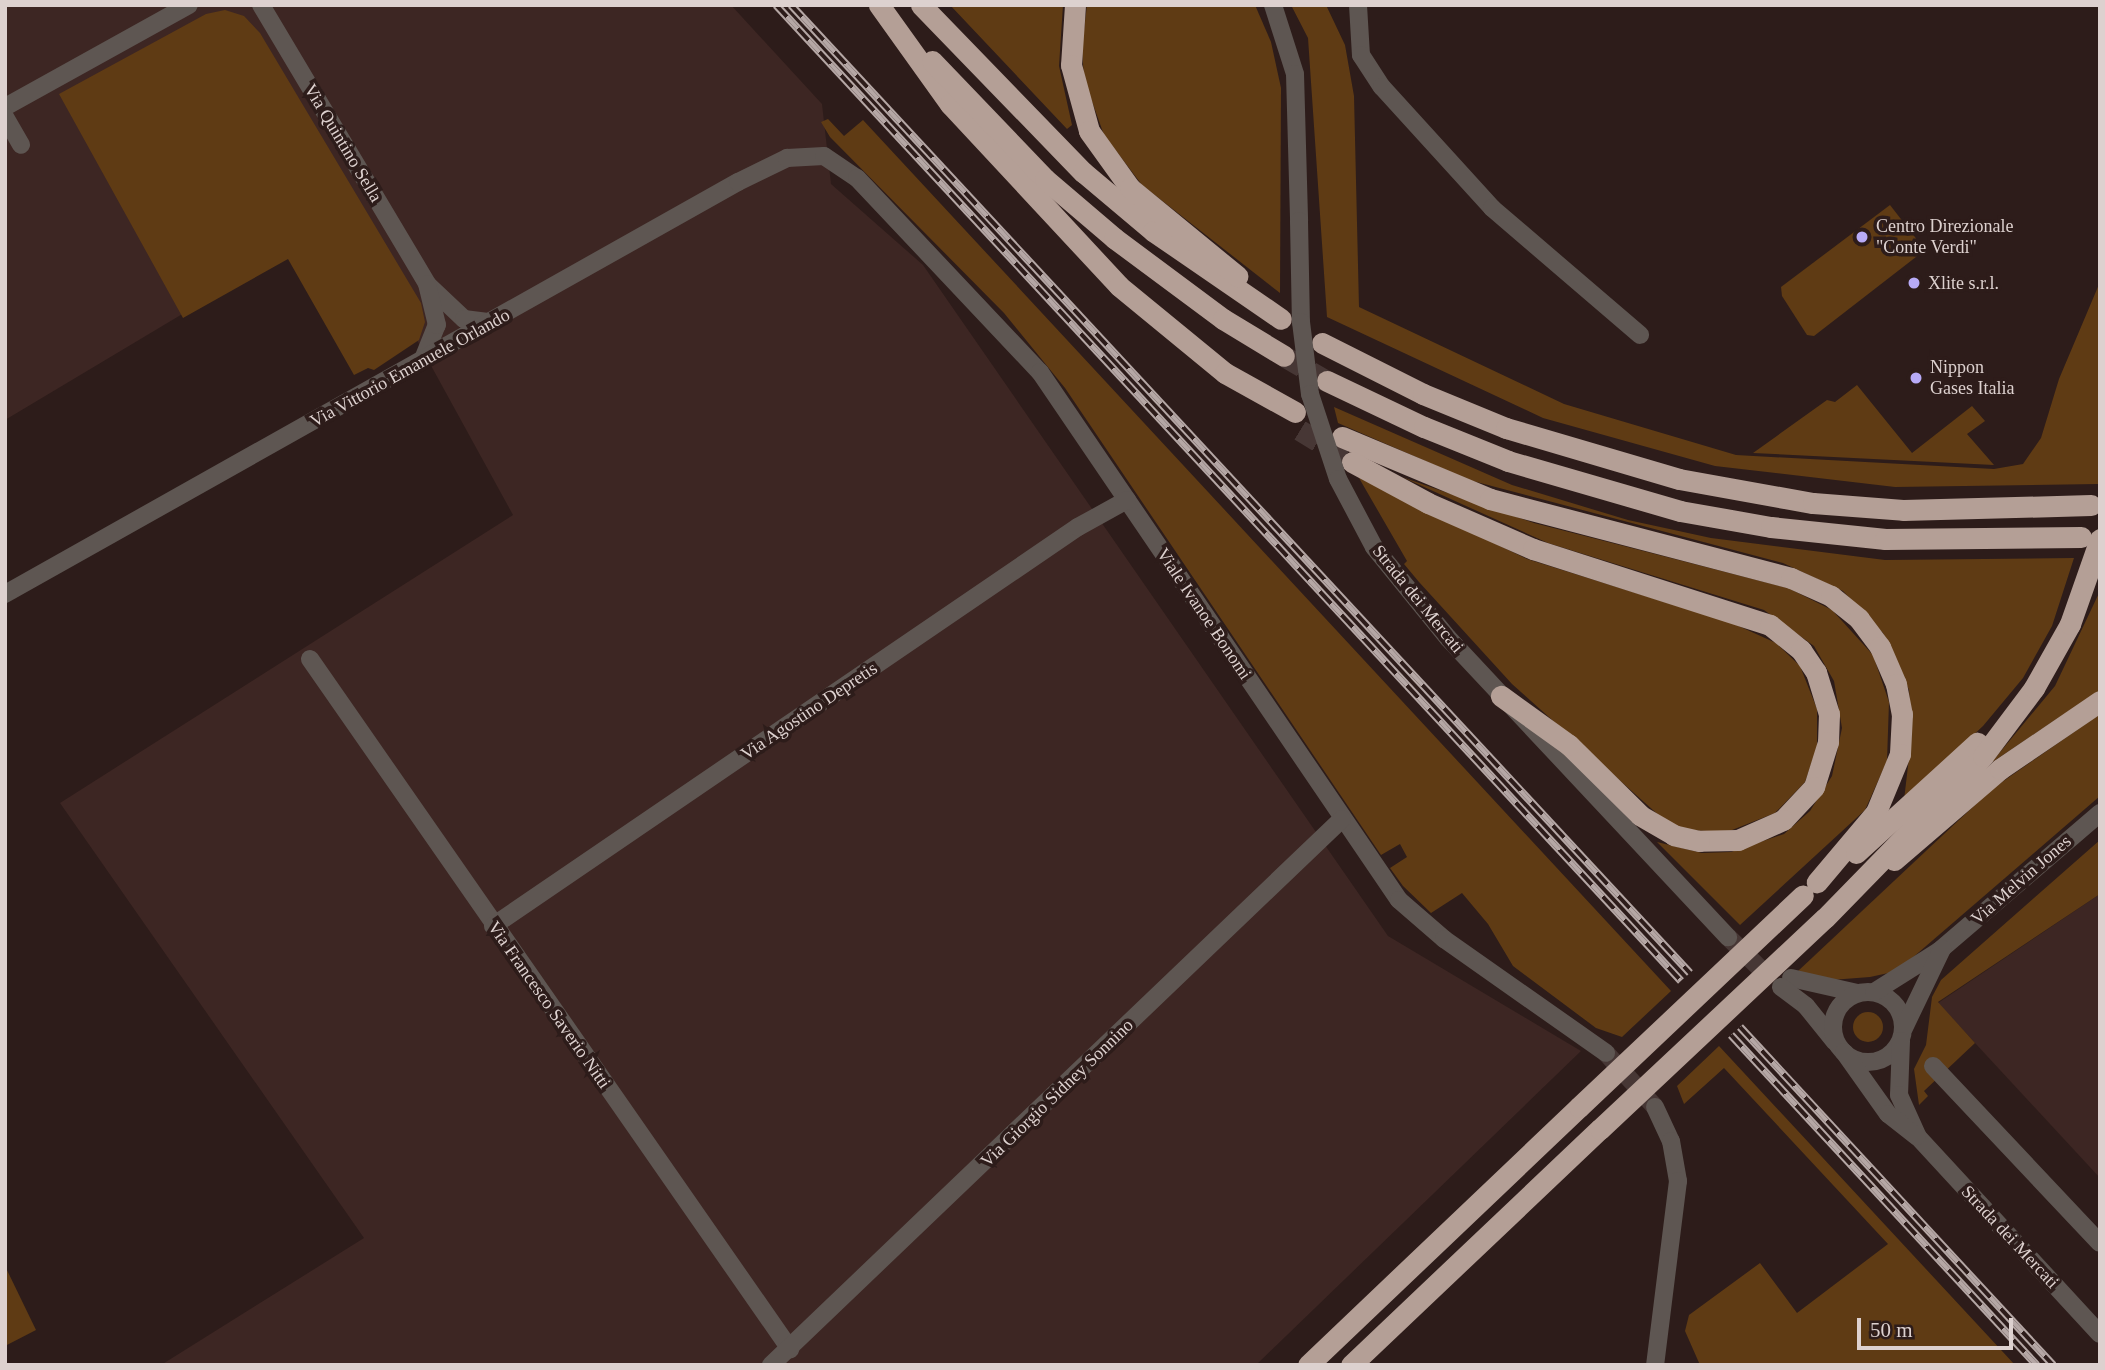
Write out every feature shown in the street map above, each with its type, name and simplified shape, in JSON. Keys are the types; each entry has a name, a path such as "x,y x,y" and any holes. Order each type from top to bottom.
{"highway":[{"path":"880,5 1062,194 1168,280 1284,356"},
{"path":"880,5 940,92 1088,255 1162,324 1297,421"},
{"path":"921,5 1083,172 1161,237 1281,319 1130,188 1105,158 1089,131 1076,93 1070,38 1075,5"},
{"path":"1322,343 1423,394 1506,428 1602,460 1702,484 1813,503 1903,510 2091,505"},
{"path":"1327,381 1497,457 1680,511 1873,539 1975,542 2090,538 2090,570 2057,650 2019,708 1983,755 1895,842 1858,886"},
{"path":"1308,1365 1810,888 1876,812 1900,754 1902,714 1896,684 1880,647 1859,619 1831,596 1799,581 1490,499 1342,437"},
{"path":"1352,461 1428,503 1533,549 1770,625 1801,650 1816,671 1829,714 1828,742 1814,787 1783,820 1738,840 1699,841 1674,835 1640,815 1569,745 1501,696"},
{"path":"1351,1365 1858,886 2000,769 2100,701"},
{"path":"1810,888 1865,846 2019,708"}],"street":[{"path":"5,107 189,5"},
{"name":"Via Quintino Sella","path":"261,5 425,281 464,319 482,323 498,318"},
{"name":"Strada dei Mercati","path":"1273,5 1295,74 1302,339 1314,411 1338,479 1374,547 1418,604 1728,937"},
{"path":"1358,5 1361,55 1382,87 1492,208 1640,335"},
{"path":"5,117 21,145"},
{"name":"Via Vittorio Emanuele Orlando","path":"5,594 759,171 796,156 818,155"},
{"name":"Viale Ivanoe Bonomi","path":"818,155 835,160 857,178 1012,339 1127,500 1391,891 1414,916 1606,1052"},
{"name":"Via Quintino Sella","path":"413,367 429,352 437,330 425,281"},
{"name":"Via Agostino Depretis","path":"493,926 1078,527 1127,500"},
{"name":"Via Francesco Saverio Nitti","path":"310,659 493,926 790,1349"},
{"name":"Via Melvin Jones","path":"1866,993 1944,947 2100,813"},
{"name":"Via Giorgio Sidney Sonnino","path":"772,1365 1342,820"},
{"name":"Via Melvin Jones","path":"1902,1034 1944,947"},
{"name":"Strada dei Mercati","path":"1921,1141 1899,1095 1902,1034 1895,1004 1866,993 1786,983 1842,1050 1888,1114 1921,1141 2099,1333"},
{"name":"Strada dei Mercati","path":"1842,1050 1834,1033 1835,1017 1843,1002 1866,993"},
{"path":"1842,1050 1862,1061 1875,1061 1893,1052 1902,1034"},
{"path":"1933,1066 2100,1244"},
{"path":"1655,1107 1671,1141 1678,1181 1655,1365"}],"shaded area":[{"path":"5,5 731,5 822,104 831,184 923,265 1388,936 1581,1051 1256,1365 161,1365 364,1238 60,803 513,515 412,331 288,251 5,420"},
{"path":"950,5 1063,5 1059,66 1072,125 1067,129"},
{"path":"1087,5 1255,5 1271,42 1281,88 1280,293 1142,185 1104,135 1084,79 1082,47"},
{"path":"1291,5 1326,5 1345,45 1354,96 1359,307 1564,404 1736,455 1994,469 2023,464 2041,438 2059,379 2100,282 2098,484 1895,487 1715,466 1543,418 1327,317 1308,38"},
{"path":"225,10 244,16 260,33 421,303 425,322 419,340 374,370 368,368 354,375 288,259 183,318 59,94 206,14"},
{"path":"828,119 844,136 863,120 1671,991 1622,1037 1596,1028 1513,966 1488,924 1462,893 1431,913 1403,886 1390,868 1407,857 1400,844 1381,855 1065,388 1004,313 830,137 821,122"},
{"path":"1890,205 1925,250 1814,336 1807,335 1782,296 1781,287"},
{"path":"1857,385 1912,453 1972,406 1985,421 1967,434 1994,465 1753,453 1827,400 1835,402"},
{"path":"1334,407 1512,485 1628,520 1711,538 1885,560 2074,558 2052,626 2023,678 1983,726 1904,800 1912,732 1909,690 1883,633 1843,591 1783,563 1469,480 1338,423"},
{"path":"1402,477 1534,523 1788,588 1832,610 1873,655 1889,702 1887,761 1865,810 1740,925 1657,842 1702,853 1731,852 1784,834 1810,811 1832,776 1842,728 1834,681 1814,646 1764,610 1548,543"},
{"path":"1359,478 1527,559 1732,623 1776,643 1800,666 1817,709 1817,747 1805,782 1775,813 1727,832 1686,830 1663,819 1512,684 1419,582 1404,564 1407,561"},
{"path":"2100,591 2100,690 1991,763 2055,686"},
{"path":"2100,714 2100,796 1911,959 1893,972 1870,977 1831,980 1797,972 1992,789"},
{"path":"2100,840 2100,894 1938,1002 1975,1043 1924,1091 1928,1096 1919,1105 1914,1069 1926,1045 1932,997 1941,980"},
{"path":"2100,894 2100,1178 1938,1003"},
{"path":"1868,1012 1879,1016 1883,1027 1879,1038 1868,1042 1857,1038 1853,1027 1857,1016"},
{"path":"1719,1046 2015,1365 1700,1365 1685,1331 1689,1315 1760,1263 1797,1313 1888,1244 1724,1068 1684,1104 1677,1086"},
{"path":"5,1266 36,1330 5,1346"}],"tunnel":[{"path":"1284,356 1327,381"},
{"path":"1300,430 1352,462"},
{"path":"1728,937 1773,981"},
{"path":"1606,1053 1655,1107"}],"railway":[{"path":"776,5 1681,981"},
{"path":"791,5 1690,973"},
{"path":"1740,1027 2053,1365"},
{"path":"1731,1035 2037,1365"}],"place":[{"name":"Centro Direzionale \"Conte Verdi\"","path":"1862,237"},
{"name":"Xlite s.r.l.","path":"1914,283"},
{"name":"Nippon Gases Italia","path":"1916,378"}]}
